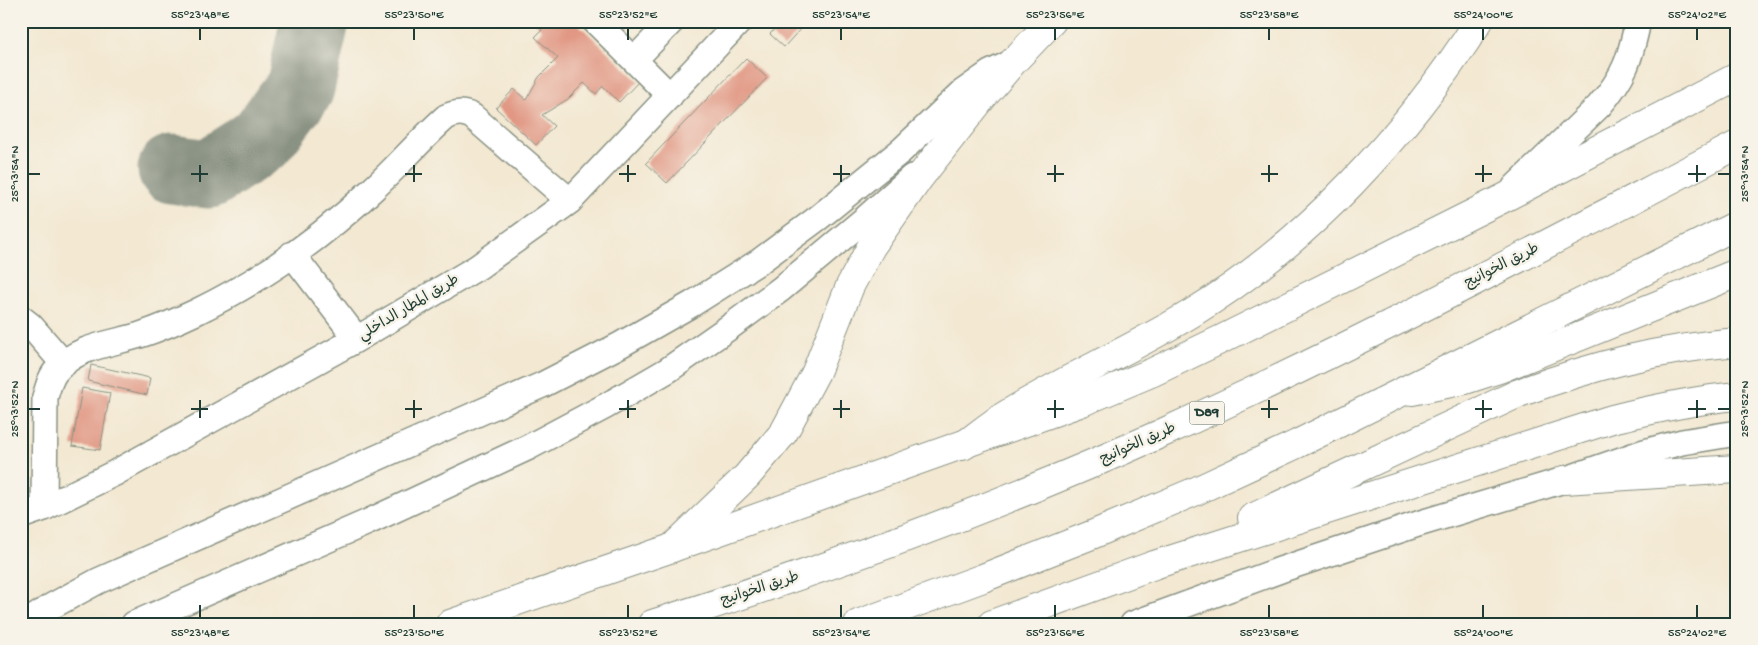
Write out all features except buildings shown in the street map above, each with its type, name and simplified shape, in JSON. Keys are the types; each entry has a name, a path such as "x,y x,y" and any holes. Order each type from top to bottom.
{"main road":[{"path":"672,548 747,476 784,432 816,372 850,286 871,247 920,177 982,98 1052,21"},
{"path":"963,446 1007,414 1191,314 1239,282 1283,247 1325,209 1375,158 1420,104 1479,21"},
{"path":"450,624 963,446 1082,402 1153,372 1504,198 1737,77"},
{"name":"طريق الخوانيج","path":"652,624 832,565 943,524 1052,481 1159,435 1266,386 1371,334 1737,145"},
{"path":"858,624 984,578 1103,531 1196,491 1280,452 1737,225"},
{"path":"1396,394 1448,384 1499,369 1737,273"},
{"path":"1154,565 1520,393 1564,376 1655,352 1737,342"},
{"path":"992,624 1154,565 1612,419 1660,407 1710,398 1737,396"},
{"path":"1564,480 1737,469"}],"street":[{"path":"595,21 670,96"},
{"path":"634,60 672,21"},
{"name":"طريق المطار الداخلي","path":"32,512 115,473 357,340 478,267 570,202 740,21"},
{"path":"1504,198 1599,106 1612,91 1630,56 1638,21"},
{"path":"24,624 98,581 542,385 628,341 692,304 760,261 818,218 902,150 963,92 990,73 1013,62"},
{"path":"32,512 45,398 49,382 56,370 77,355 96,346 143,334 195,312 246,286 334,224 410,154 446,117 454,113 464,113 472,116 570,202"},
{"path":"134,624 314,546 530,447 661,374 731,326 780,289 866,218 946,144"},
{"path":"292,254 357,340"},
{"path":"21,318 30,325 64,364"},
{"path":"1133,624 1310,560 1421,523 1682,442 1737,433"}],"taxiway":[{"path":"172,169 209,174 261,140 300,88 315,21"}]}
